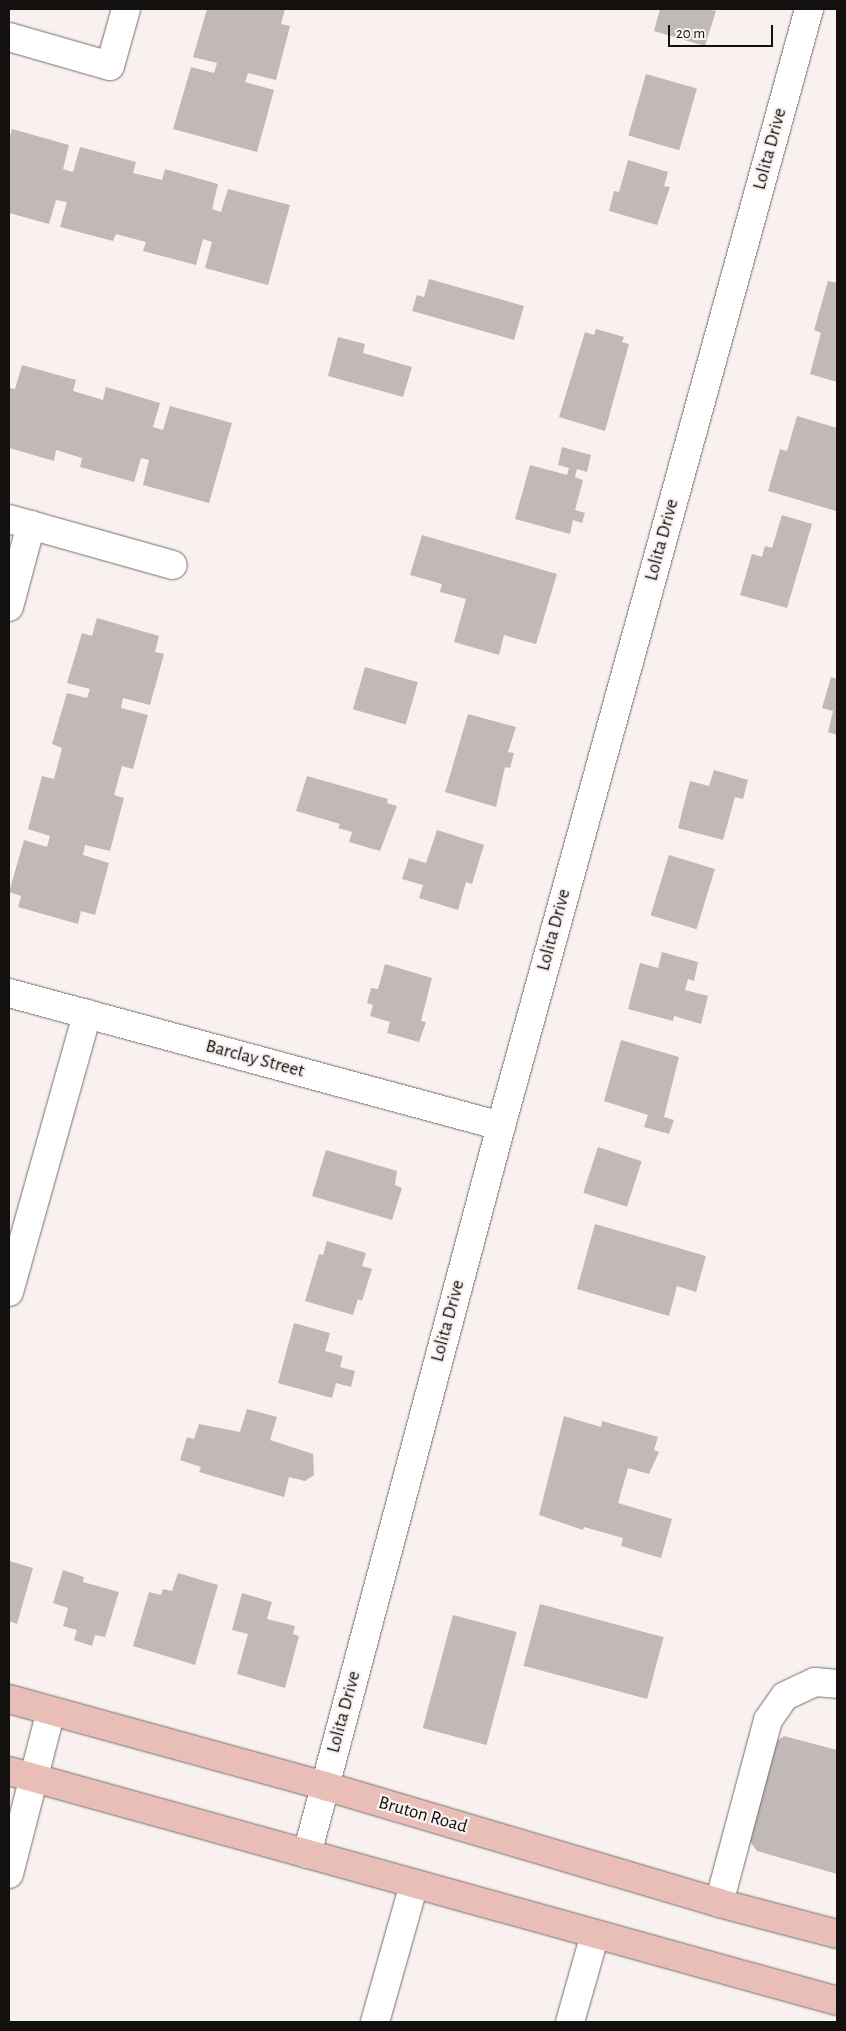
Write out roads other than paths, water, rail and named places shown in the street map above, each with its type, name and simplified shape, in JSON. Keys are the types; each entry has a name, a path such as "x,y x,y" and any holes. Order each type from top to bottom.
{"main road":[{"name":"Bruton Road","path":"9,1699 325,1786 719,1903 837,1934"},
{"path":"21,1774 837,2001"}],"street":[{"path":"9,37 110,66 126,9"},
{"name":"Lolita Drive","path":"308,1854 500,1126 809,9"},
{"path":"9,607 20,522 173,565"},
{"name":"Barclay Street","path":"9,993 500,1126"},
{"path":"9,1292 87,1014"},
{"path":"719,1903 768,1720 785,1696 815,1682 837,1684"},
{"path":"9,1874 21,1774 51,1711"},
{"path":"375,2022 414,1884"},
{"path":"570,2022 595,1934"}]}
